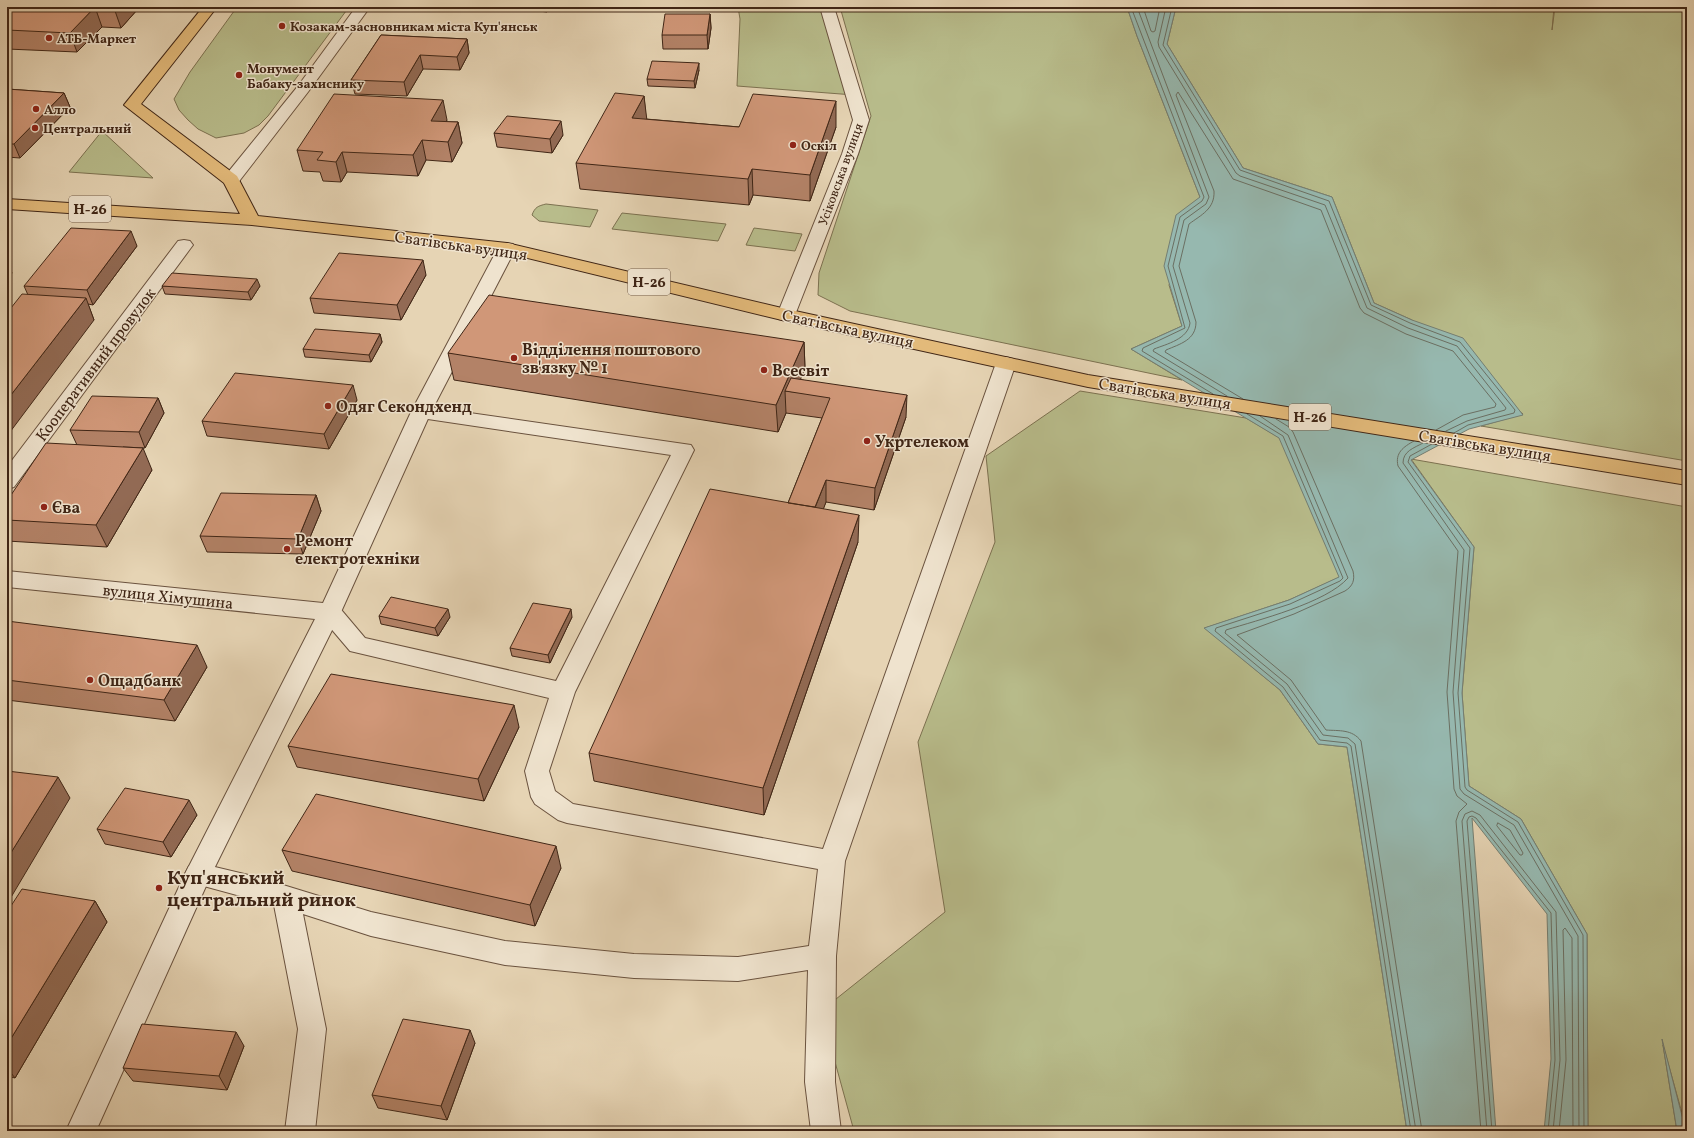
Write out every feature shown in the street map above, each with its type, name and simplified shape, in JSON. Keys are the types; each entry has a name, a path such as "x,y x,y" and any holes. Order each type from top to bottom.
{"main road":[{"path":"210,7 132,105 231,180 252,220"},
{"name":"Сватівська вулиця","path":"7,204 252,220 507,248 786,315 1088,381 1687,478"}],"street":[{"path":"231,180 303,89 363,7"},
{"name":"Усіковська вулиця","path":"786,315 850,154 861,120 827,7"},
{"name":"Кооперативний провулок","path":"7,482 184,245"},
{"path":"82,1131 198,874 330,612 422,412 507,248"},
{"path":"826,1131 820,1082 822,956 832,861 1006,363"},
{"path":"422,412 684,450 563,692 537,771 544,797 567,813 832,861"},
{"name":"вулиця Хімушина","path":"7,579 330,612"},
{"path":"330,612 358,645 563,692"},
{"path":"198,874 257,888 371,924 505,953 634,966 738,969 822,956"},
{"path":"286,897 312,1029 300,1131"}],"green space":[{"path":"237,7 349,7 268,116 259,125 244,133 216,138 198,129 188,120 179,110 174,99 190,72"},
{"path":"738,7 827,7 854,95 737,86 740,19"},
{"path":"840,7 1127,7 1200,197 1169,285 1182,326 1131,349 1182,380 850,311 818,295 819,273 871,116"},
{"path":"1176,7 1554,7 1552,30 1555,7 1687,7 1687,461 1481,426 1523,414 1412,320 1374,303 1332,197 1243,168 1167,44"},
{"path":"102,131 153,178 69,172"},
{"path":"546,204 598,210 590,227 539,221 532,215 534,210 541,205"},
{"path":"622,213 726,224 718,241 612,229"},
{"path":"754,228 802,234 795,251 746,245"},
{"path":"1080,391 1246,418 1280,438 1340,577 1289,600 1205,628 1280,690 1318,744 1347,747 1407,1131 854,1131 821,1011 945,912 918,742 995,542 986,456"},
{"path":"1411,459 1687,507 1687,1131 1663,1045 1677,1131 1588,1131 1587,934 1521,819 1469,786 1462,693 1474,547"}],"water":[{"path":"1127,7 1176,7 1167,44 1243,168 1332,197 1374,303 1412,320 1463,338 1523,415 1469,429 1411,460 1474,547 1462,693 1469,786 1521,819 1587,934 1588,1131 1544,1131 1551,1059 1547,914 1472,818 1496,1131 1407,1131 1347,747 1318,744 1280,690 1204,628 1289,600 1339,577 1279,438 1131,349 1182,326 1164,266 1176,215 1200,197"},
{"path":"1662,1039 1686,1131 1677,1131"}],"building":[{"path":"7,7 95,7 70,33 7,30"},
{"path":"665,14 710,14 707,35 662,35"},
{"path":"381,35 467,39 457,57 420,55 404,82 351,80"},
{"path":"652,61 699,63 694,81 647,79"},
{"path":"7,89 64,93 14,144 7,144"},
{"path":"615,93 644,96 632,118 739,127 753,94 836,101 810,175 752,169 748,179 576,163"},
{"path":"334,94 443,100 431,121 458,122 448,142 422,140 413,155 342,152 336,162 317,160 323,152 297,150"},
{"path":"507,116 561,121 550,139 494,133"},
{"path":"71,228 131,231 87,290 24,286"},
{"path":"339,253 423,260 397,305 310,298"},
{"path":"172,273 257,279 248,292 162,286"},
{"path":"22,294 86,298 7,400 7,313"},
{"path":"489,295 804,342 776,405 448,353"},
{"path":"315,329 380,334 369,355 303,349"},
{"path":"235,373 353,385 324,434 202,421"},
{"path":"791,378 907,395 875,488 826,480 815,507 788,503 830,398 785,391"},
{"path":"92,396 158,398 139,432 70,430"},
{"path":"46,443 143,448 96,525 7,520 7,501"},
{"path":"710,489 859,515 763,788 589,753"},
{"path":"221,493 316,495 298,539 200,536"},
{"path":"391,597 448,609 435,628 379,616"},
{"path":"533,603 571,609 548,655 510,648"},
{"path":"7,621 197,645 164,700 7,680"},
{"path":"331,674 514,705 478,779 288,746"},
{"path":"7,771 58,777 7,859"},
{"path":"125,788 189,800 163,842 97,829"},
{"path":"316,794 556,846 530,905 282,850"},
{"path":"22,889 95,901 7,1045 7,912"},
{"path":"403,1019 470,1030 441,1106 372,1095"},
{"path":"142,1024 236,1032 219,1076 123,1068"}],"place":[{"name":"Козакам-засновникам міста Куп'янськ","path":"282,26"},
{"name":"АТБ-Маркет","path":"49,38"},
{"name":"Монумент Бабаку-захиснику","path":"239,75"},
{"name":"Алло","path":"36,109"},
{"name":"Центральний","path":"35,128"},
{"name":"Оскіл","path":"793,145"},
{"name":"Відділення поштового зв'язку № 1","path":"514,358"},
{"name":"Всесвіт","path":"764,370"},
{"name":"Одяг Секондхенд","path":"328,406"},
{"name":"Укртелеком","path":"867,441"},
{"name":"Єва","path":"44,507"},
{"name":"Ремонт електротехніки","path":"287,549"},
{"name":"Ощадбанк","path":"90,680"},
{"name":"Куп'янський центральний ринок","path":"159,888"}]}
